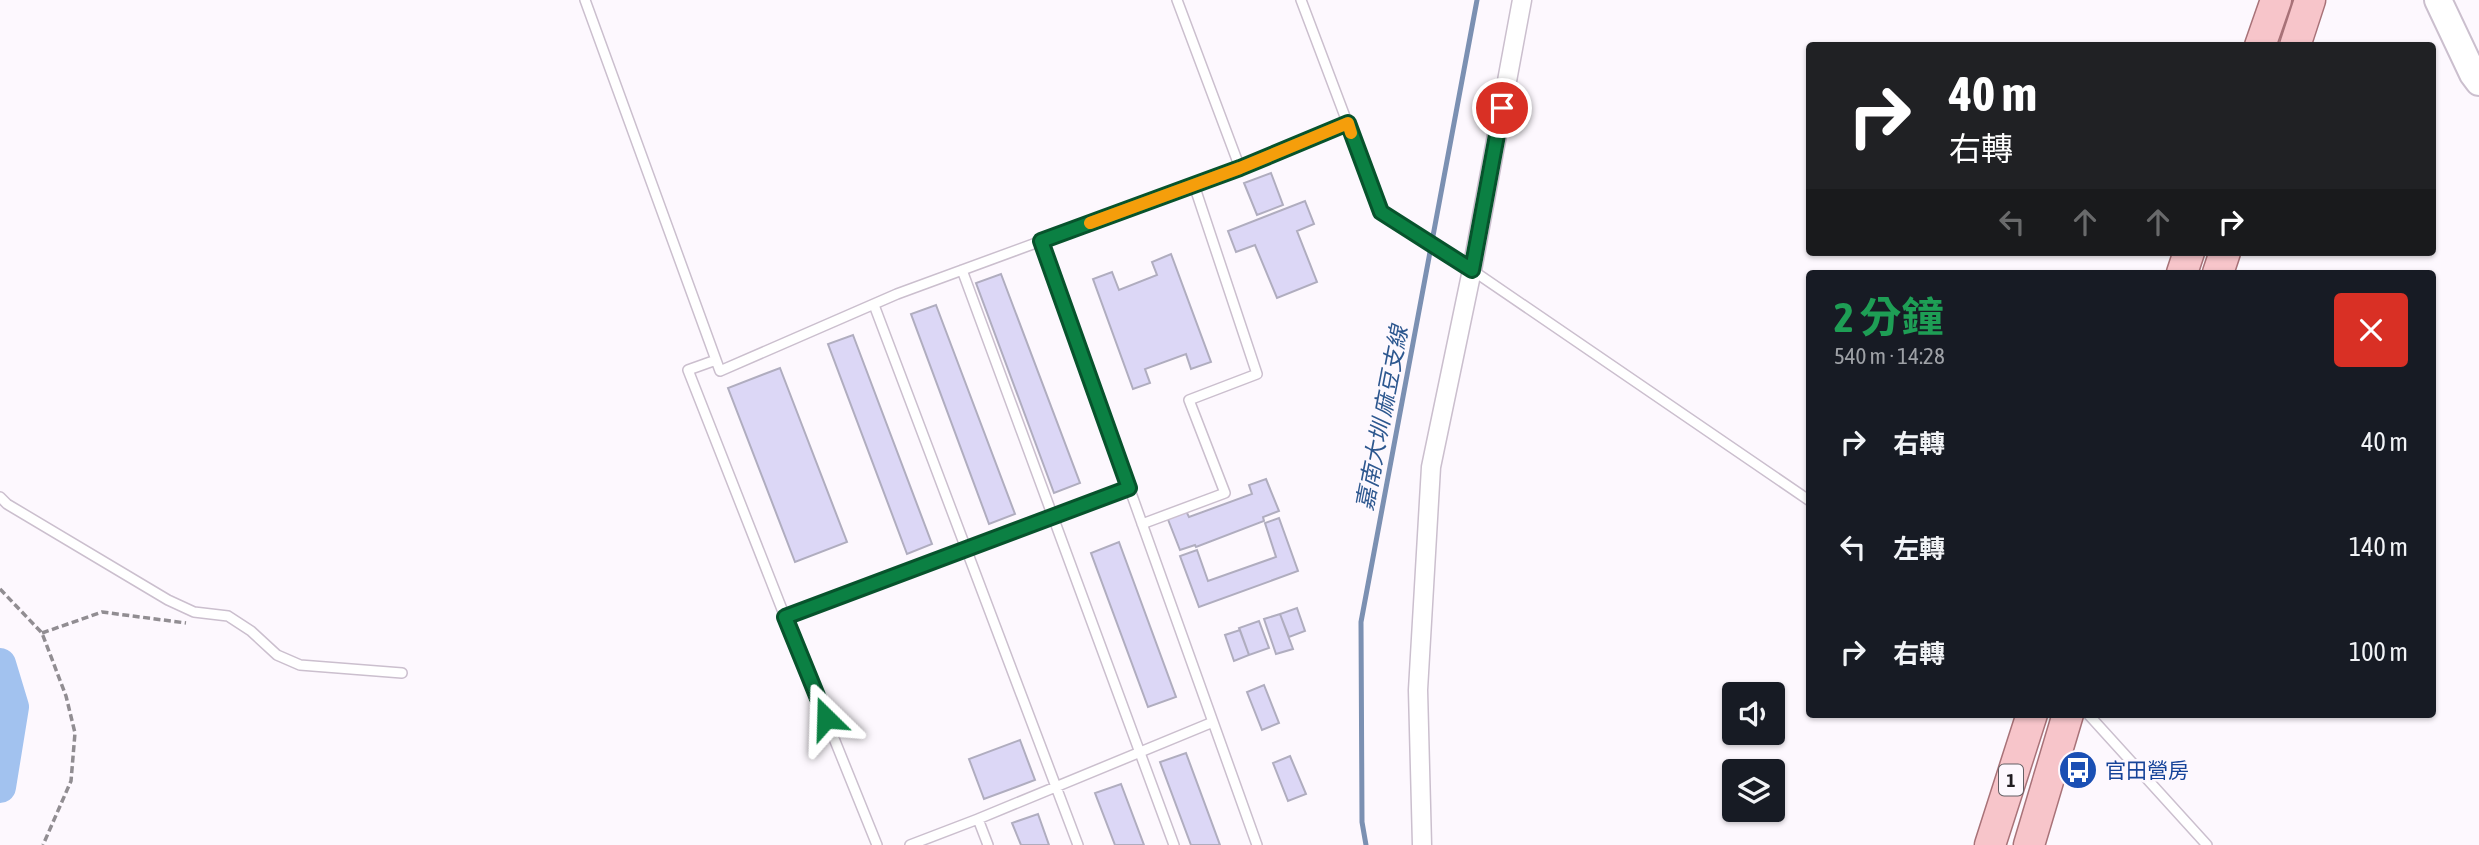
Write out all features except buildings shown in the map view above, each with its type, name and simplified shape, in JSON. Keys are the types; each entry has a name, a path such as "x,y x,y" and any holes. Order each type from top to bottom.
{"main road":[{"path":"2261,42 2276,0"},
{"path":"2296,42 2310,0"},
{"name":"1","path":"1990,845 2031,718"},
{"name":"1","path":"2029,845 2067,718"}],"street":[{"path":"1422,845 1418,690 1431,467 1472,270 1521,0"},
{"path":"2438,0 2479,82"}],"lane":[{"path":"585,0 720,371 874,304 1240,168 1348,123"},
{"path":"1177,0 1240,168"},
{"path":"1301,0 1381,212 1472,270 1806,498"},
{"path":"1142,524 1225,493 1189,400 1257,374 1194,185"},
{"path":"1041,241 1256,845"},
{"path":"962,270 1174,845"},
{"path":"874,304 1078,845"},
{"path":"716,360 688,370 877,845"},
{"path":"785,617 1129,488"},
{"path":"0,497 7,504 168,600 194,612 228,616 251,631 277,655 300,665 402,673"},
{"path":"2092,718 2207,845"},
{"path":"910,845 1213,722"},
{"path":"978,819 988,845"}],"path":[{"path":"0,589 41,633 66,696 75,733 71,781 43,845"},
{"path":"41,633 102,612 192,624"}],"waterway":[{"name":"嘉南大圳 麻豆支線","path":"1366,845 1362,822 1361,622 1477,0"},
{"path":"0,664 13,707 0,787"}],"slow traffic":[{"path":"1090,223 1240,168 1348,123 1351,133"}],"place":[{"name":"官田營房","path":"2078,770"}],"route":[{"path":"826,718 785,617 1129,488 1041,241 1240,168 1348,123 1381,212 1472,270 1502,108"}]}
